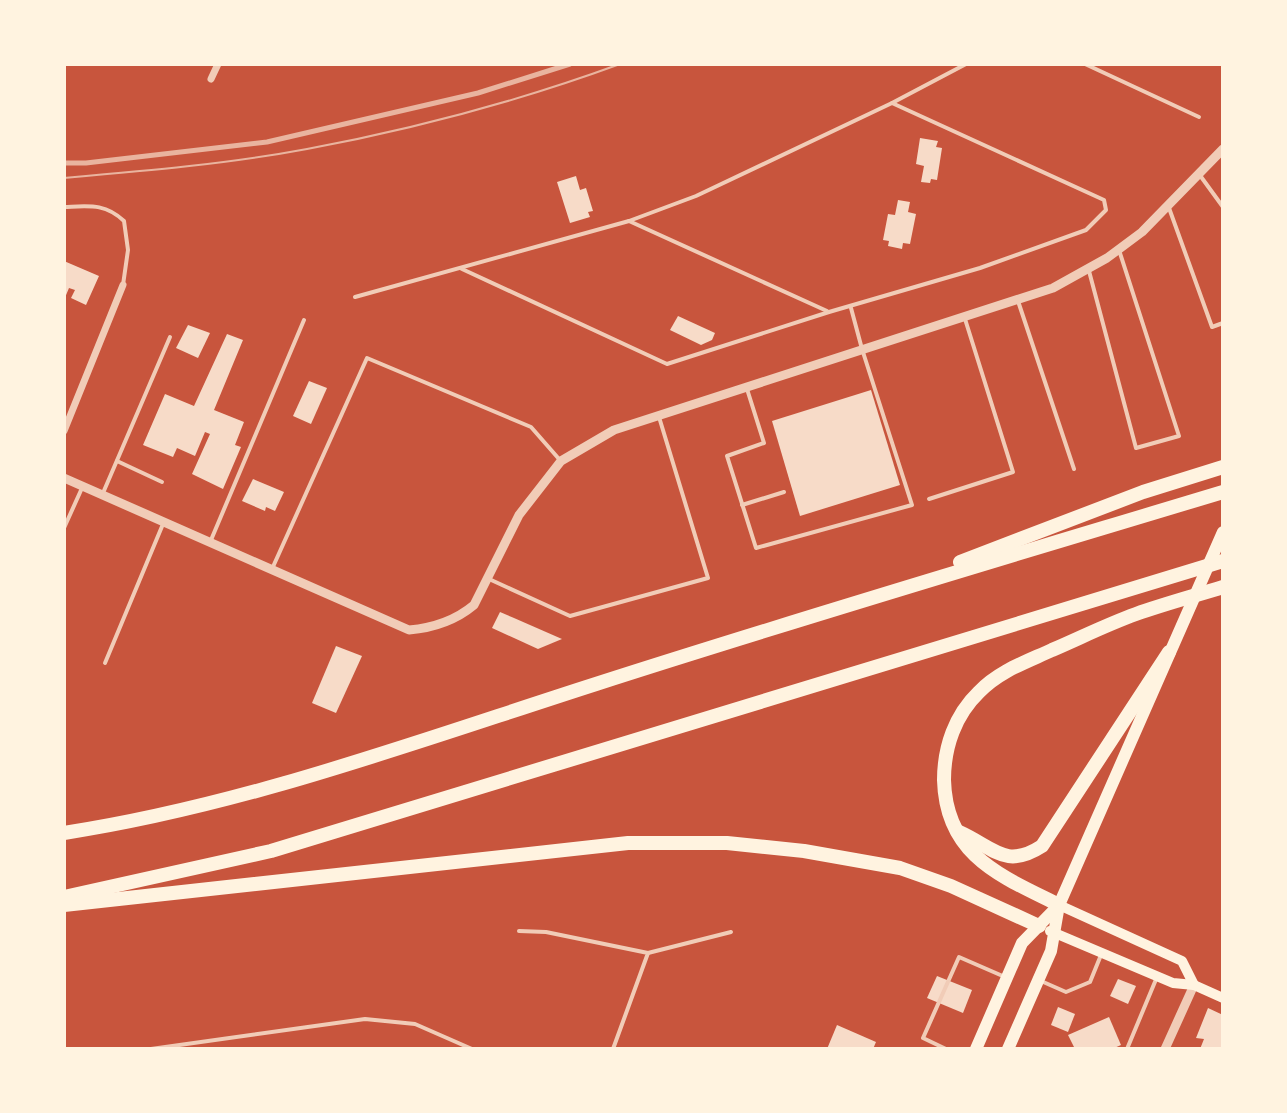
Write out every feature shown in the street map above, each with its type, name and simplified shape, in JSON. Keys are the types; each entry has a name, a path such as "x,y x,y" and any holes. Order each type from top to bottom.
{"highway":[{"path":"848,606 1143,492 1223,467"},
{"path":"64,833 200,805 292,781 1223,492"},
{"path":"64,897 271,851 1223,561"},
{"path":"1059,905 993,872 967,848 959,832 947,801 944,768 951,736 966,706 1003,673 1135,614 1223,587"},
{"path":"959,832 1005,856 1017,858 1042,846 1169,652"},
{"path":"64,905 628,843 727,843 804,851 900,868 951,886 1039,926"}],"main road":[{"path":"1010,1048 1051,951 1059,905 1223,532"},
{"path":"976,1049 1022,943 1059,905"},
{"path":"1059,905 1182,961 1194,985"},
{"path":"1039,926 1173,983 1194,985 1223,998"}],"street":[{"path":"211,79 218,64"},
{"path":"64,478 409,630 426,629 462,615 474,605 519,515 561,461 614,430 1053,288 1088,269 1142,232 1223,149"},
{"path":"64,431 123,285"},
{"path":"1165,1049 1194,985"}],"lane":[{"path":"355,297 629,221 696,196 892,103 966,64"},
{"path":"1085,64 1199,117"},
{"path":"462,269 667,364 980,268 1086,230 1106,210 1104,200 892,103"},
{"path":"1199,174 1223,207"},
{"path":"1168,205 1212,327 1223,323"},
{"path":"64,207 96,206 113,211 124,221 128,250 123,285"},
{"path":"629,221 829,312"},
{"path":"1088,269 1136,448 1179,436 1119,249"},
{"path":"1018,299 1074,469"},
{"path":"746,387 764,443 727,456 756,548 912,505 851,308"},
{"path":"929,499 1013,472 965,316"},
{"path":"210,542 304,320"},
{"path":"102,495 170,337"},
{"path":"269,568 367,358 531,427 561,461"},
{"path":"487,578 570,616 708,578 659,415"},
{"path":"117,461 162,482"},
{"path":"64,528 83,486"},
{"path":"742,505 784,492"},
{"path":"105,663 164,522"},
{"path":"519,931 546,932 648,953 731,932"},
{"path":"613,1049 648,953"},
{"path":"1038,980 1066,992 1090,982 1103,953"},
{"path":"946,1049 923,1038 959,957 1007,978"},
{"path":"1127,1049 1157,976"},
{"path":"151,1049 365,1019 415,1024 472,1049"}],"building":[{"path":"920,138 938,141 936,147 942,148 937,180 931,179 930,183 921,182 924,166 916,164"},
{"path":"576,176 580,190 586,188 593,211 588,212 590,217 570,223 557,182"},
{"path":"898,200 910,202 908,212 916,214 910,244 903,243 902,249 888,246 889,241 883,240 888,214 895,215"},
{"path":"64,261 99,276 86,305 71,298 75,290 69,288 64,300"},
{"path":"678,316 715,333 712,340 701,345 670,330"},
{"path":"188,325 210,333 198,358 176,348"},
{"path":"227,334 243,340 214,410 244,422 235,445 241,447 223,489 192,474 210,434 205,432 195,456 177,448 173,457 143,445 165,394 194,406"},
{"path":"309,381 327,388 311,424 293,416"},
{"path":"871,390 900,485 800,516 772,421"},
{"path":"253,479 284,492 275,511 266,507 265,511 242,501"},
{"path":"500,612 562,639 538,649 492,628"},
{"path":"336,646 362,656 336,713 312,703"},
{"path":"937,976 972,990 963,1013 927,998"},
{"path":"1118,979 1136,986 1128,1004 1110,996"},
{"path":"1058,1007 1075,1014 1068,1032 1051,1025"},
{"path":"1208,1008 1223,1015 1223,1049 1200,1049 1204,1039 1196,1038"},
{"path":"1109,1017 1121,1045 1112,1049 1075,1049 1068,1035"},
{"path":"837,1025 876,1042 873,1049 827,1049"}],"tram line":[{"path":"64,178 216,163 347,141 505,102 620,64"}],"railway":[{"path":"64,163 267,142 478,93 570,64"}]}
